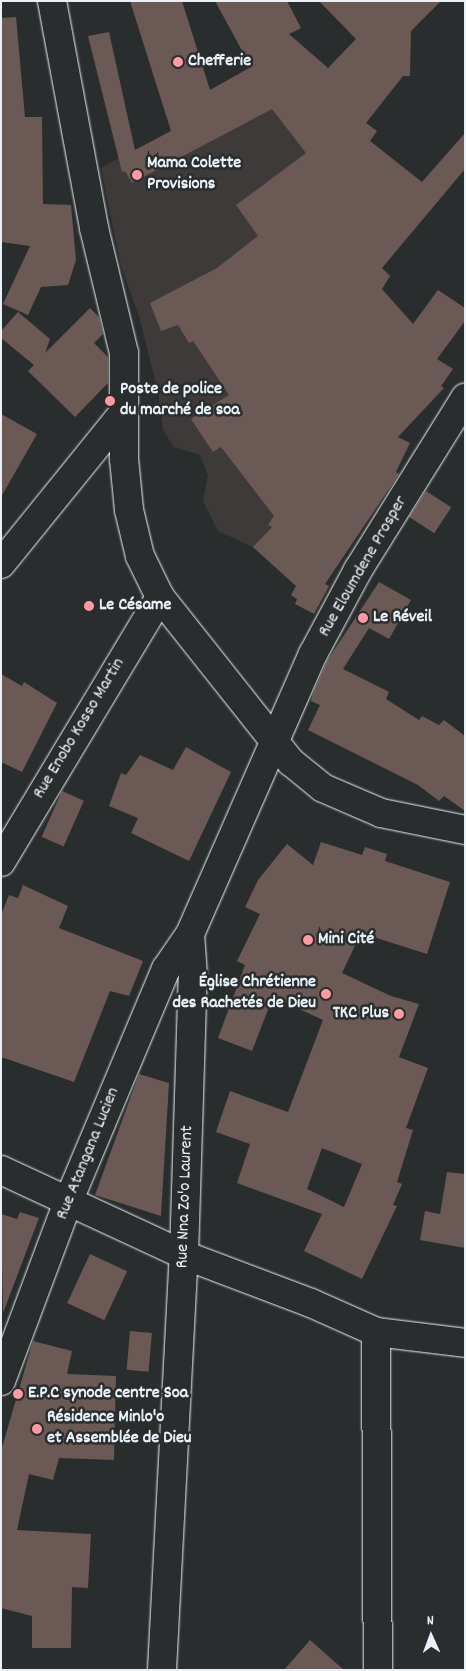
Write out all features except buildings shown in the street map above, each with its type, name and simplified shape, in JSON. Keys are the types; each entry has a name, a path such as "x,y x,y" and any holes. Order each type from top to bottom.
{"street":[{"path":"52,1 94,228 124,353 124,460 129,510 140,556 160,597 273,741 323,788 381,813 465,830"},
{"name":"Rue Eloumdene Prosper","path":"273,741 358,570 465,398"},
{"path":"1,564 124,412"},
{"name":"Rue Enobo Kosso Martin","path":"1,862 160,597"},
{"name":"Rue Nna Zo'o Laurent","path":"162,1670 184,1255 193,976 190,934 273,741"},
{"name":"Rue Atangana Lucien","path":"1,1381 68,1202 166,969 190,934"},
{"path":"1,1170 184,1255 311,1303 376,1332 465,1344"},
{"path":"376,1332 378,1670"}],"shaded area":[{"path":"314,56 326,66 324,117 285,558 276,568 253,547 218,531 203,501 208,476 200,455 174,447 163,430 158,391 139,316 121,266 101,168"}],"place":[{"name":"Chefferie","path":"178,62"},
{"name":"Mama Colette Provisions","path":"137,175"},
{"name":"Poste de police du marché de soa","path":"110,401"},
{"name":"Le Césame","path":"89,606"},
{"name":"Le Réveil","path":"363,618"},
{"name":"Mini Cité","path":"308,940"},
{"name":"Église Chrétienne des Rachetés de Dieu","path":"326,994"},
{"name":"TKC Plus","path":"399,1014"},
{"name":"E.P.C synode centre Soa","path":"18,1394"},
{"name":"Résidence Minlo'o et Assemblée de Dieu","path":"37,1429"}]}
